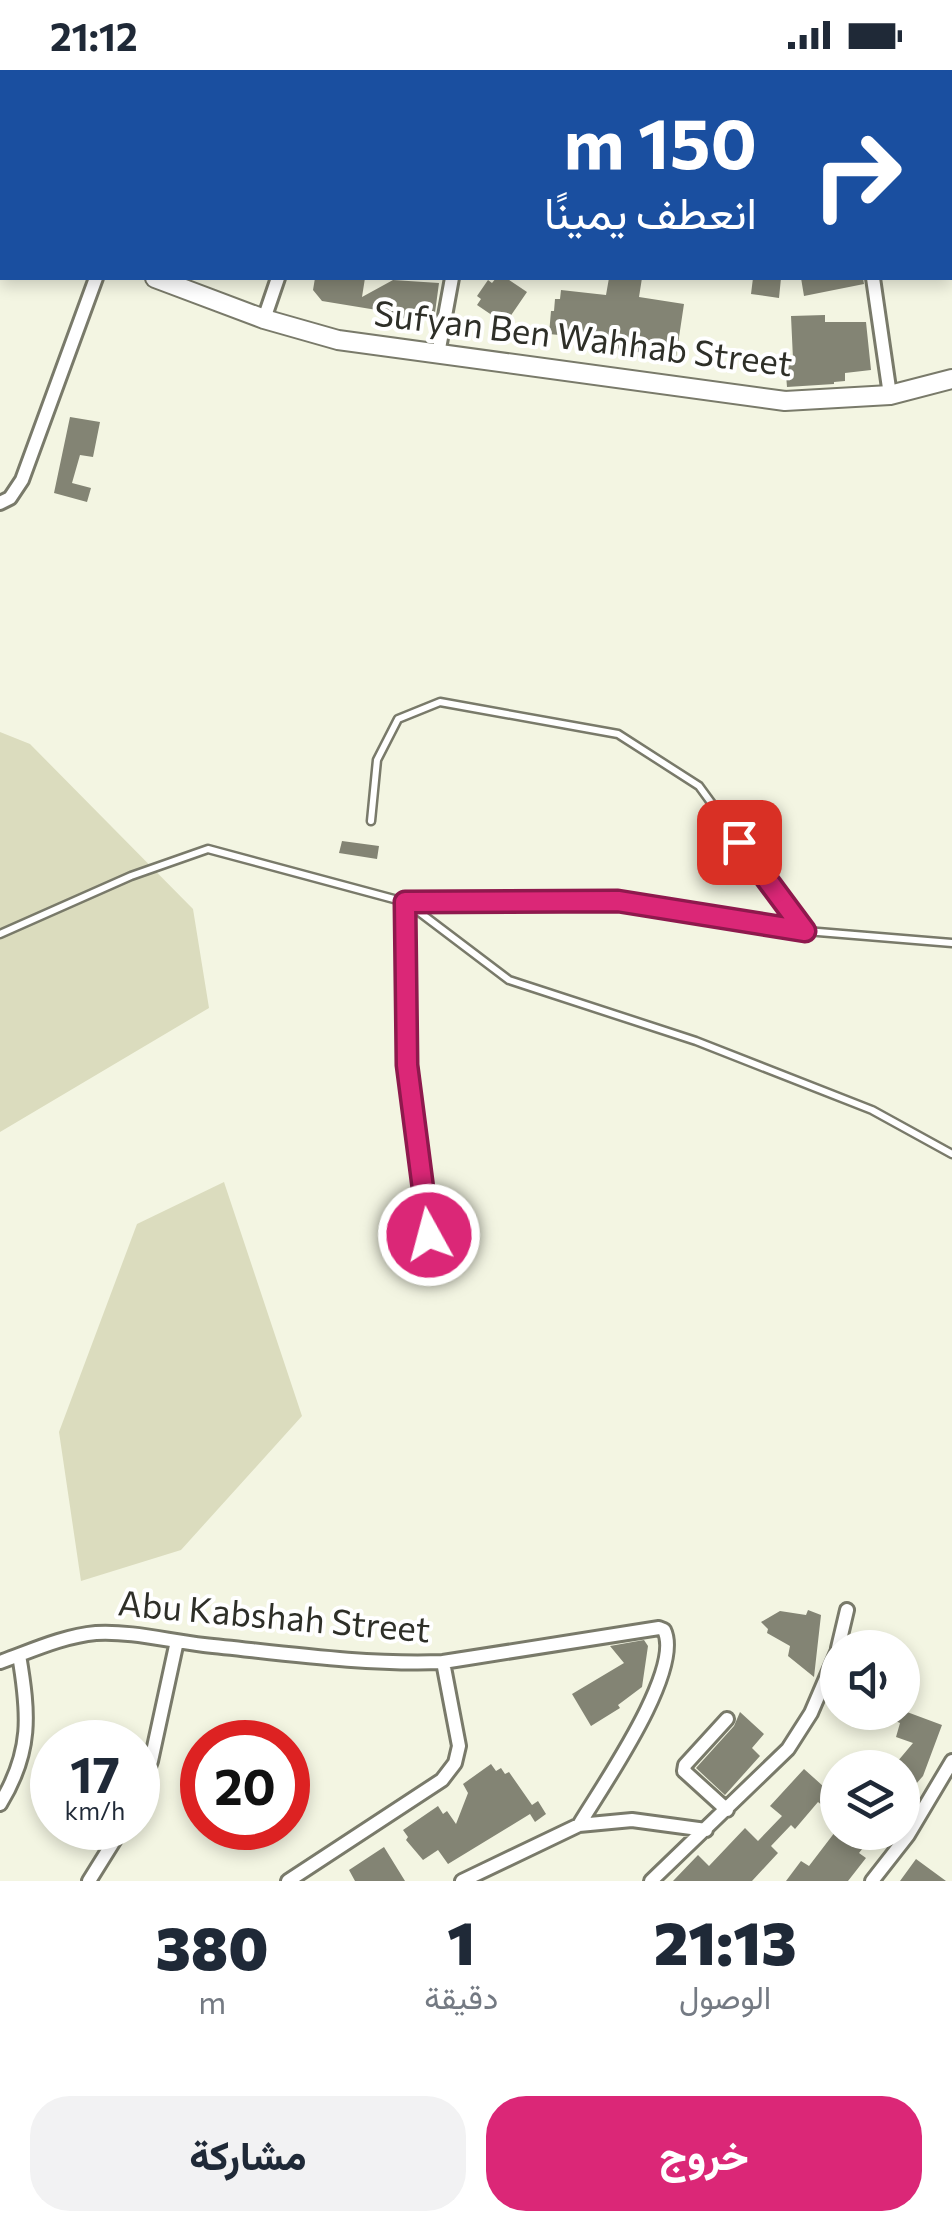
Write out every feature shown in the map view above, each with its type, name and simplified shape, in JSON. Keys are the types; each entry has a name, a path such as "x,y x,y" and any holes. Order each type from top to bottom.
{"street":[{"path":"0,503 10,498 22,480 95,280"},
{"name":"Sufyan Ben Wahhab Street","path":"159,280 264,319 338,340 785,401 890,395 952,379"},
{"path":"264,319 277,280"},
{"path":"438,354 452,280"},
{"path":"873,280 890,395"},
{"path":"842,1630 847,1610"},
{"name":"Abu Kabshah Street","path":"0,1662 59,1640 93,1633 369,1662 443,1662 642,1629 664,1630 669,1643 667,1656 652,1698 579,1824"},
{"path":"160,1720 177,1641"},
{"path":"0,1804 17,1777 24,1754 27,1704 20,1655"},
{"path":"288,1881 442,1780 455,1763 459,1746 443,1662"},
{"path":"651,1881 727,1810 800,1732 820,1696"},
{"path":"727,1719 684,1770 727,1810"},
{"path":"872,1881 931,1800 952,1761"},
{"path":"462,1881 579,1824 632,1820 706,1830"},
{"path":"90,1881 109,1850"}],"lane":[{"path":"371,821 377,760 398,719 440,702 618,734 699,786 805,931"},
{"path":"0,934 132,876 208,850 405,902 618,901 805,931 952,943"},
{"path":"405,902 509,980 696,1041 872,1110 952,1154"},
{"path":"405,902 407,1065 429,1235"}],"green space":[{"path":"0,732 30,744 193,909 209,1008 0,1132"},
{"path":"224,1182 302,1416 181,1550 81,1581 59,1432 137,1224"}],"building":[{"path":"315,280 365,280 362,297 393,280 439,283 434,320 382,317 383,311 322,301 313,290"},
{"path":"488,280 509,280 527,292 505,324 477,305 481,299 477,296"},
{"path":"609,280 642,280 639,297 684,304 676,357 598,347 599,339 549,334 551,311 561,290 606,295"},
{"path":"753,280 781,280 779,298 751,294"},
{"path":"801,280 863,280 864,284 804,296"},
{"path":"825,315 825,322 866,322 871,370 845,373 845,381 834,384 787,387 785,362 793,359 791,316"},
{"path":"70,417 100,422 93,457 80,455 72,483 91,488 87,502 54,493"},
{"path":"342,841 379,846 377,859 339,853"},
{"path":"808,1610 821,1615 814,1677 788,1656 790,1646 767,1633 761,1622 780,1611 806,1615"},
{"path":"644,1640 648,1646 642,1687 618,1705 620,1708 591,1726 572,1694 624,1663 610,1646"},
{"path":"740,1712 764,1734 752,1748 760,1756 725,1795 696,1768 734,1726"},
{"path":"920,1717 942,1725 920,1779 920,1750 907,1750 913,1743 896,1737 898,1730 920,1730"},
{"path":"491,1764 496,1771 501,1768 505,1774 509,1772 532,1805 538,1801 546,1814 535,1822 530,1814 448,1864 438,1850 423,1860 406,1840 403,1830 438,1806 456,1824 468,1793 463,1784"},
{"path":"804,1769 820,1783 820,1804 771,1846 778,1853 752,1881 673,1881 698,1855 709,1866 745,1828 758,1841 782,1816 770,1806"},
{"path":"384,1847 405,1881 355,1881 349,1870"},
{"path":"821,1850 861,1850 859,1853 866,1858 848,1881 786,1881 801,1861 809,1866"},
{"path":"916,1859 946,1881 900,1881"}],"route":[{"path":"429,1235 407,1065 405,902 618,901 805,931 739,842"}]}
